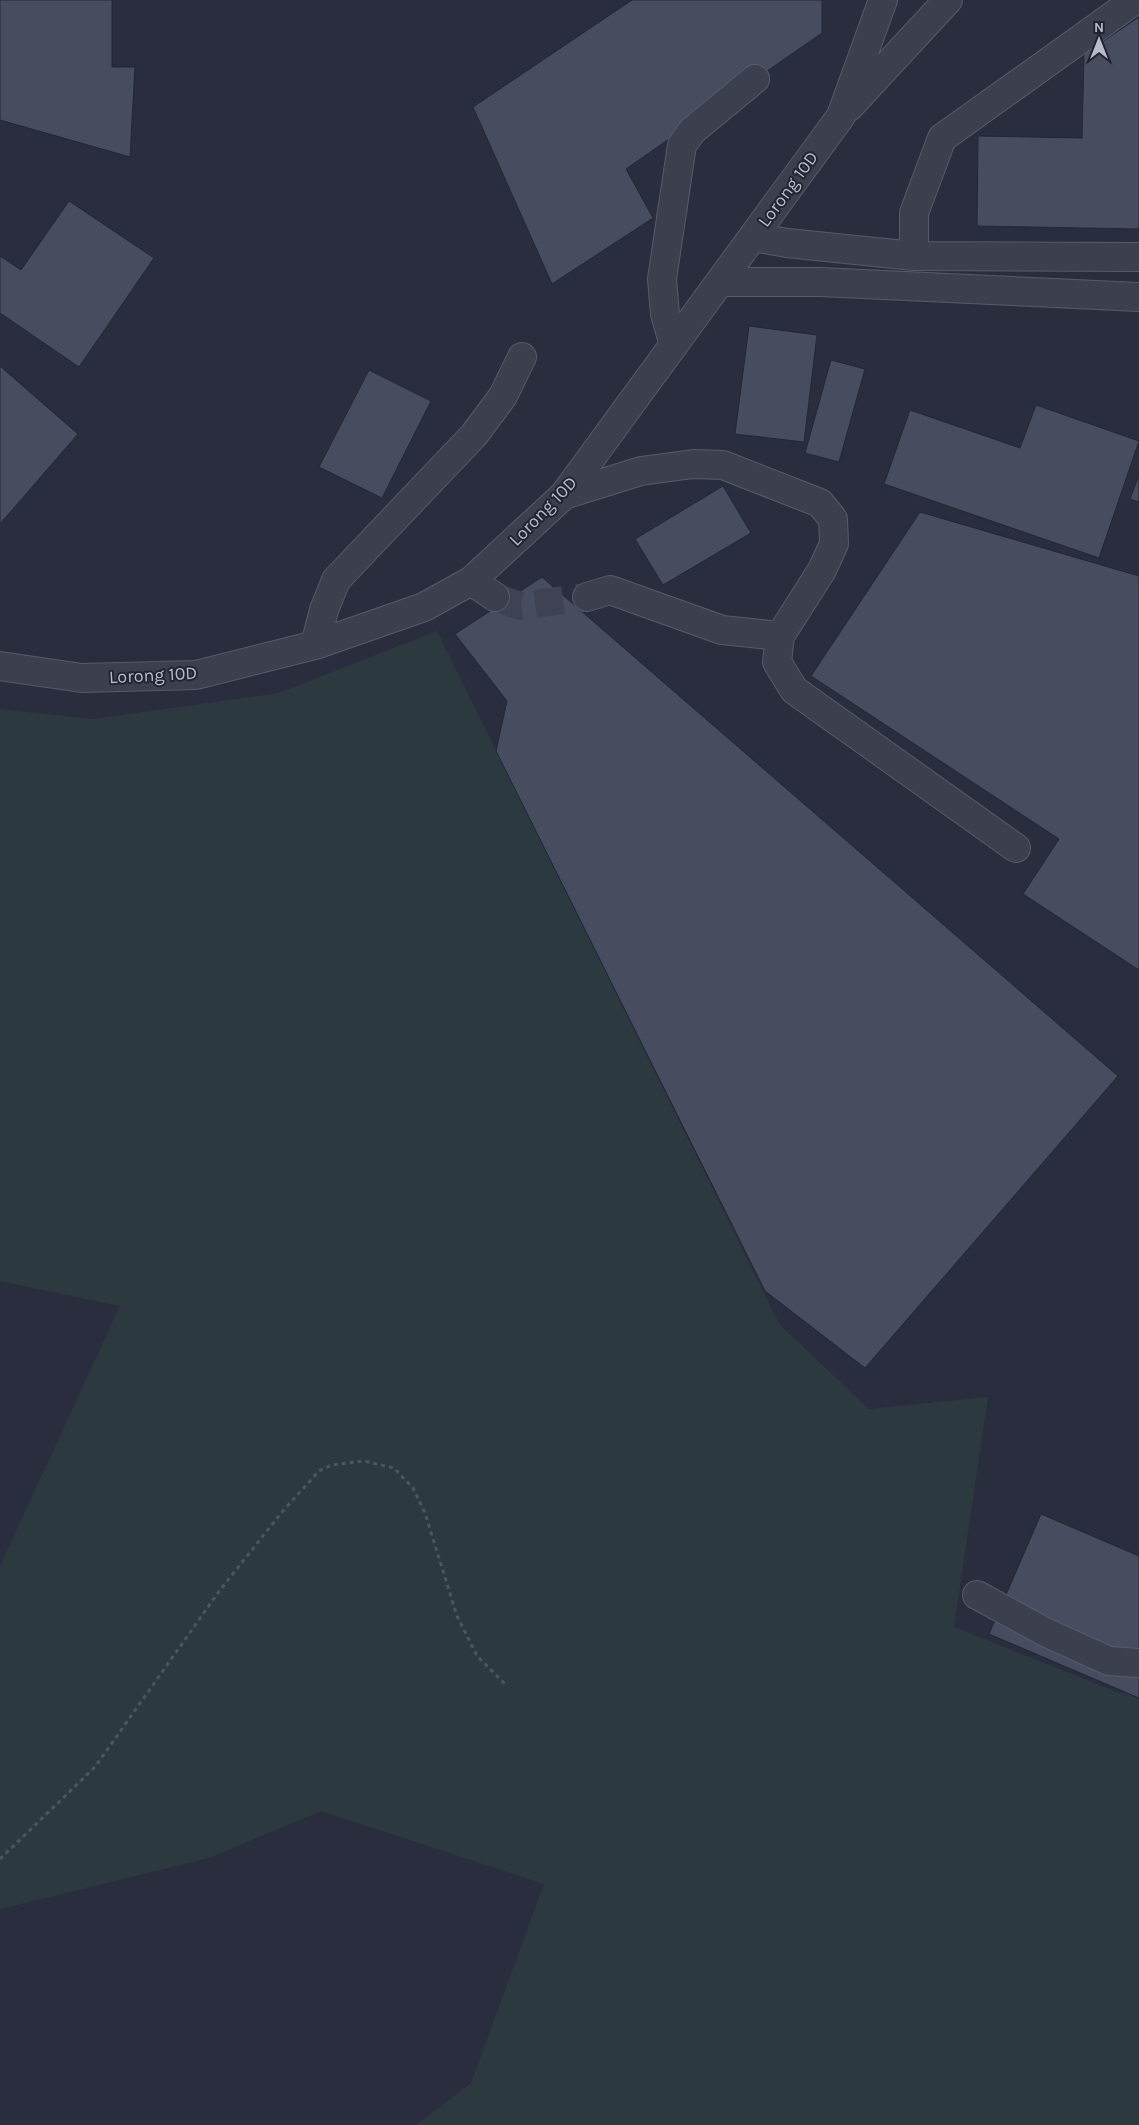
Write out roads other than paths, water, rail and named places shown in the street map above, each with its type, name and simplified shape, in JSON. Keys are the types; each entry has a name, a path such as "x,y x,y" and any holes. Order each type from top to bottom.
{"street":[{"name":"Lorong 10D","path":"0,666 82,678 196,675 315,645 424,607 472,581 564,495 841,116 883,0"},
{"path":"841,116 948,0"},
{"path":"914,256 914,213 942,138 1135,0"},
{"path":"674,345 665,314 662,279 682,145 692,130 755,79"},
{"path":"753,237 787,243 914,256 1139,258"},
{"path":"720,282 820,282 1139,297"},
{"path":"315,645 324,610 336,580 474,435 503,396 522,357"},
{"path":"564,495 641,471 693,464 723,465 820,503 833,519 834,544 822,570 780,636 777,662 794,690 1016,848"},
{"path":"472,581 495,597"},
{"path":"587,597 610,590 722,630 780,636"},
{"path":"976,1595 1047,1632 1109,1661 1139,1662"}],"tunnel":[{"path":"495,597 520,606 587,597"}]}
